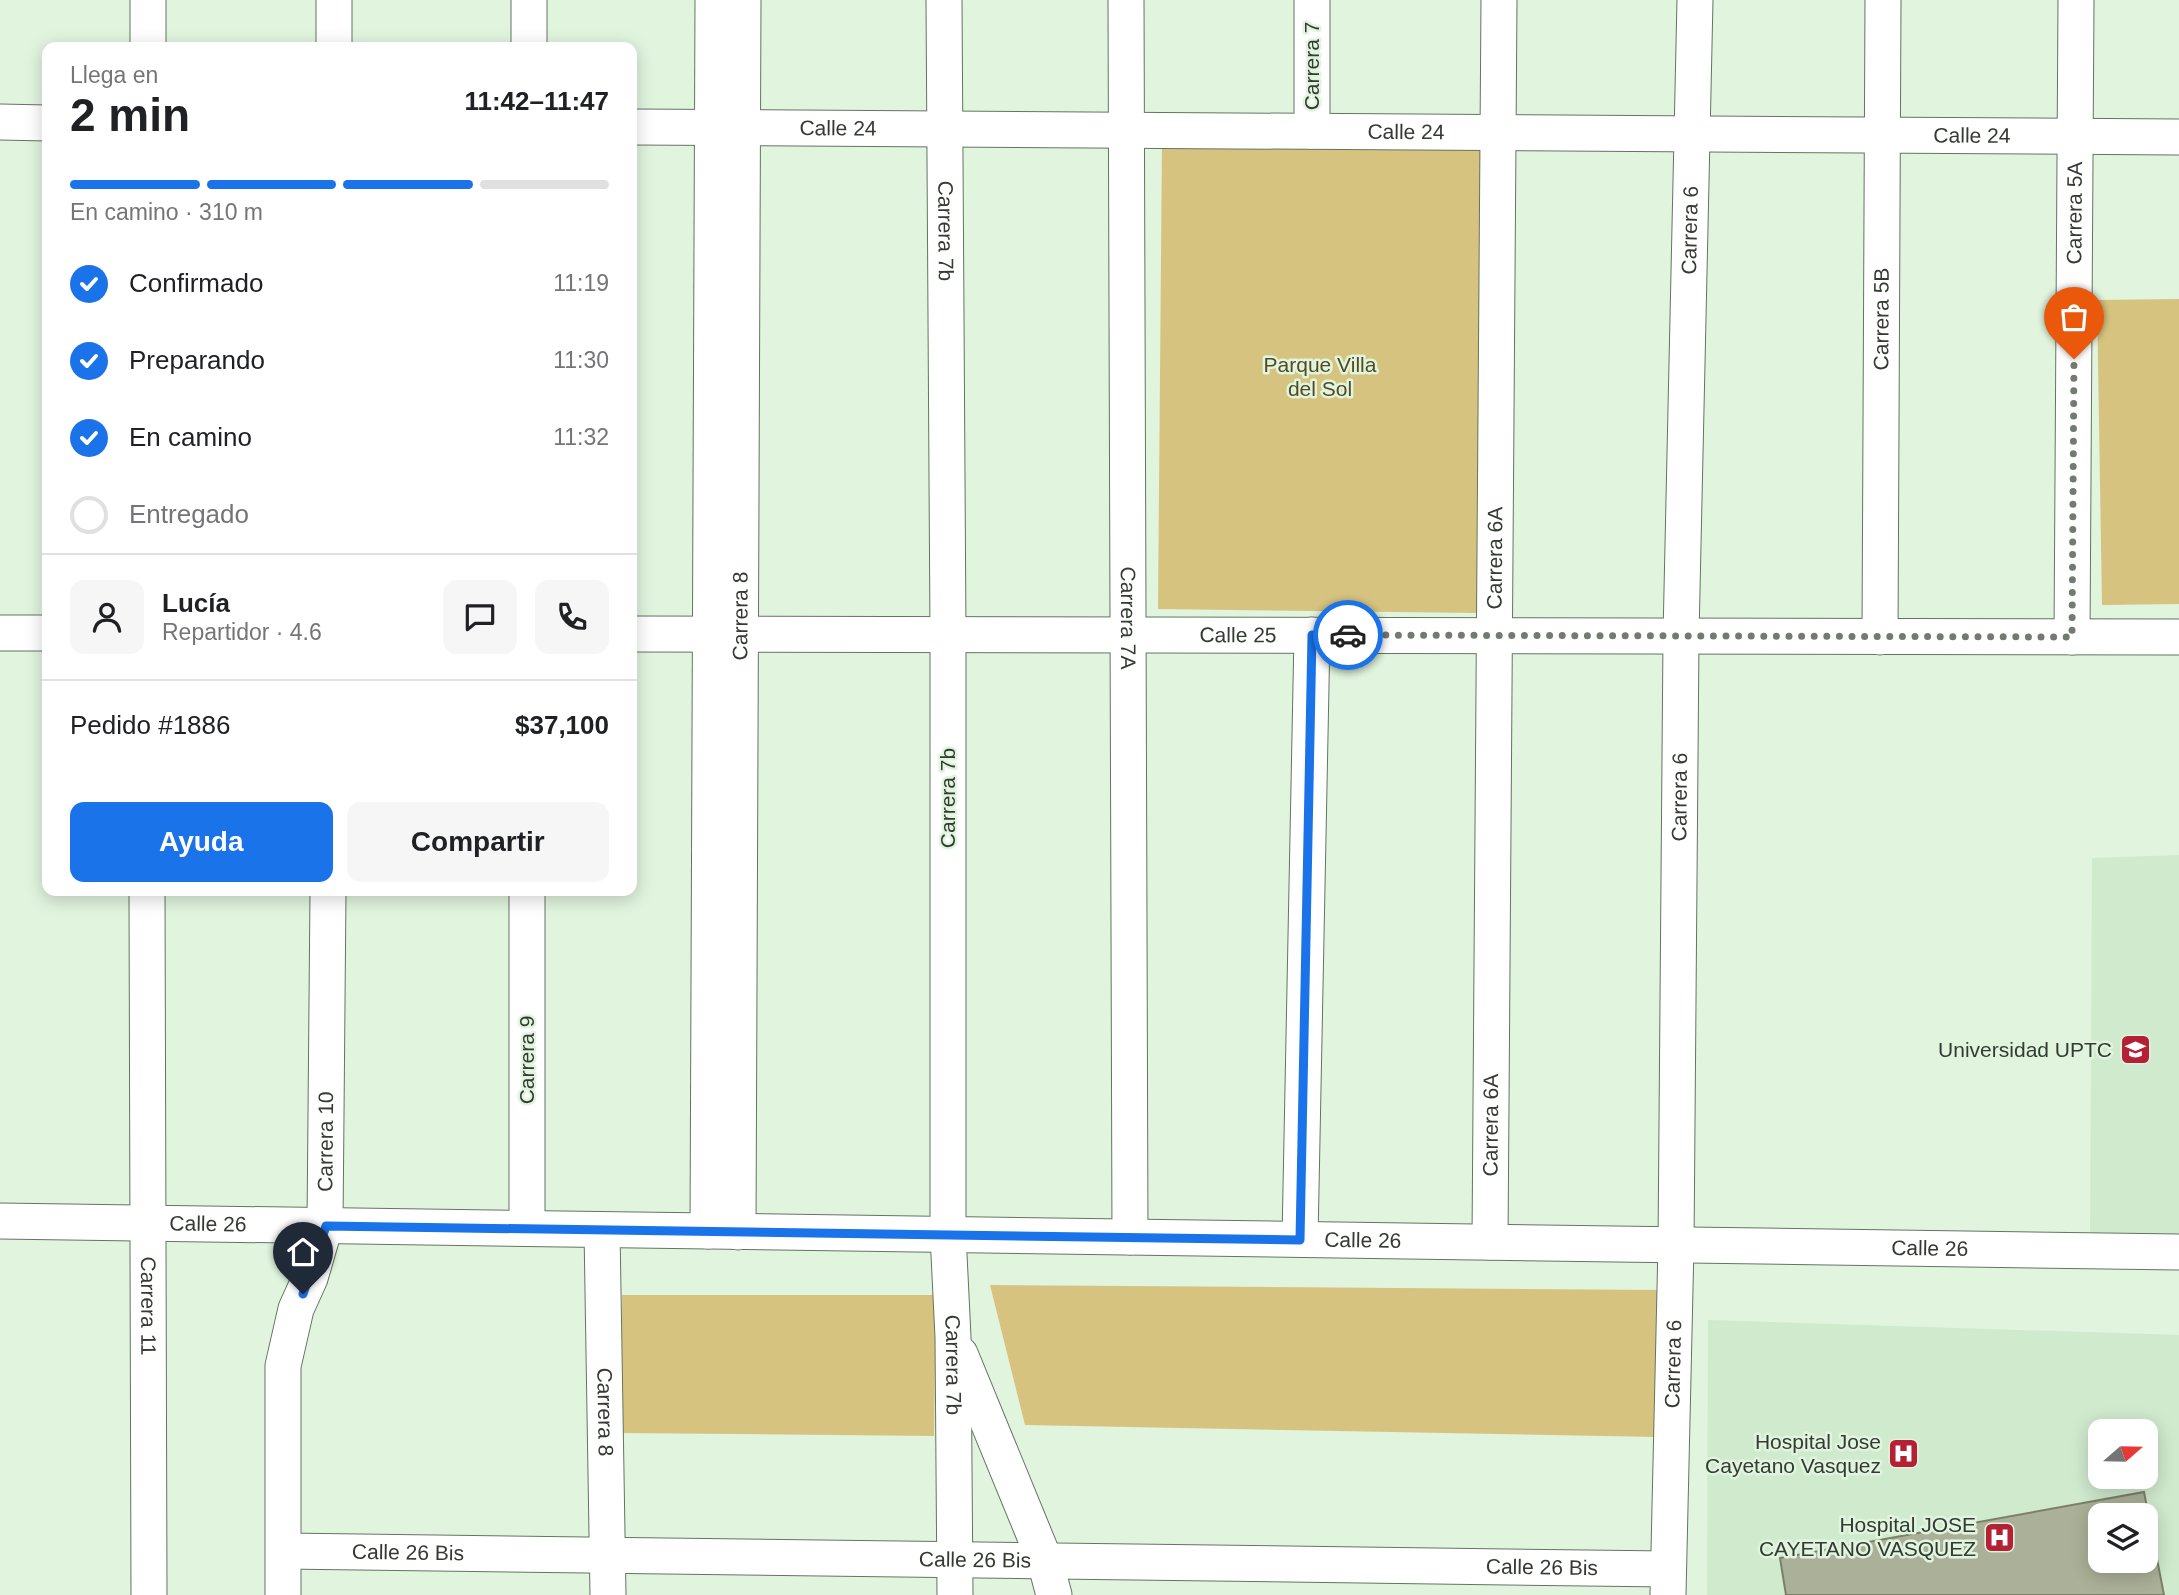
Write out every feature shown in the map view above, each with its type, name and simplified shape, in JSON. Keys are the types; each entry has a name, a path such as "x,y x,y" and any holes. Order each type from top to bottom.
{"street":[{"path":"148,0 148,42"},
{"path":"334,0 334,42"},
{"path":"529,0 529,42"},
{"path":"713,0 727,127"},
{"name":"Carrera 8","path":"723,1231 727,127 743,0"},
{"name":"Carrera 7b","path":"944,0 948,1234 953,1337 954,1595"},
{"name":"Carrera 7A","path":"1125,0 1130,1237"},
{"name":"Carrera 7","path":"1312,0 1312,131"},
{"name":"Carrera 6A","path":"1490,1242 1499,0"},
{"name":"Carrera 6","path":"1668,1582 1676,1245 1681,636 1695,0"},
{"name":"Carrera 5B","path":"1880,637 1884,0"},
{"name":"Carrera 5A","path":"2072,637 2076,0"},
{"path":"0,122 42,123"},
{"name":"Calle 24","path":"637,127 2179,137"},
{"path":"0,633 42,633"},
{"name":"Calle 25","path":"637,634 2179,637"},
{"path":"1300,1240 1312,635"},
{"name":"Carrera 11","path":"147,896 149,1595"},
{"name":"Carrera 10","path":"283,1595 283,1366 296,1309 310,1279 326,1226 328,896"},
{"name":"Carrera 9","path":"527,896 527,1228"},
{"name":"Calle 26","path":"0,1221 2179,1252"},
{"name":"Carrera 8","path":"603,1230 608,1595"},
{"path":"953,1337 1045,1561 1054,1595"},
{"name":"Calle 26 Bis","path":"284,1551 1045,1561 1668,1582"}],"shaded area":[{"name":"Universidad UPTC","path":"2179,855 2179,1242 2090,1243 2092,858"},
{"name":"Hospital Jose Cayetano Vasquez","path":"1708,1320 2179,1335 2179,1595 1707,1595"}],"green space":[{"name":"Parque Villa del Sol","path":"1162,141 1481,145 1478,613 1158,609"},
{"path":"2179,299 2179,604 2102,605 2097,300"},
{"path":"990,1285 1663,1290 1657,1437 1025,1425"},
{"path":"622,1295 936,1295 934,1436 621,1433"}],"building":[{"name":"Hospital JOSE CAYETANO VASQUEZ","path":"2144,1492 2146,1503 2088,1503 2088,1573 2158,1573 2158,1564 2164,1595 1786,1595 1780,1558"}],"way so far":[{"path":"1348,635 2072,637 2074,359"}],"place":[{"name":"Universidad UPTC","path":"2135,1050"},
{"name":"Hospital Jose Cayetano Vasquez","path":"1904,1454"},
{"name":"Hospital JOSE CAYETANO VASQUEZ","path":"1999,1537"}],"route":[{"path":"303,1294 326,1226 1300,1240 1312,635 1348,635"}]}
